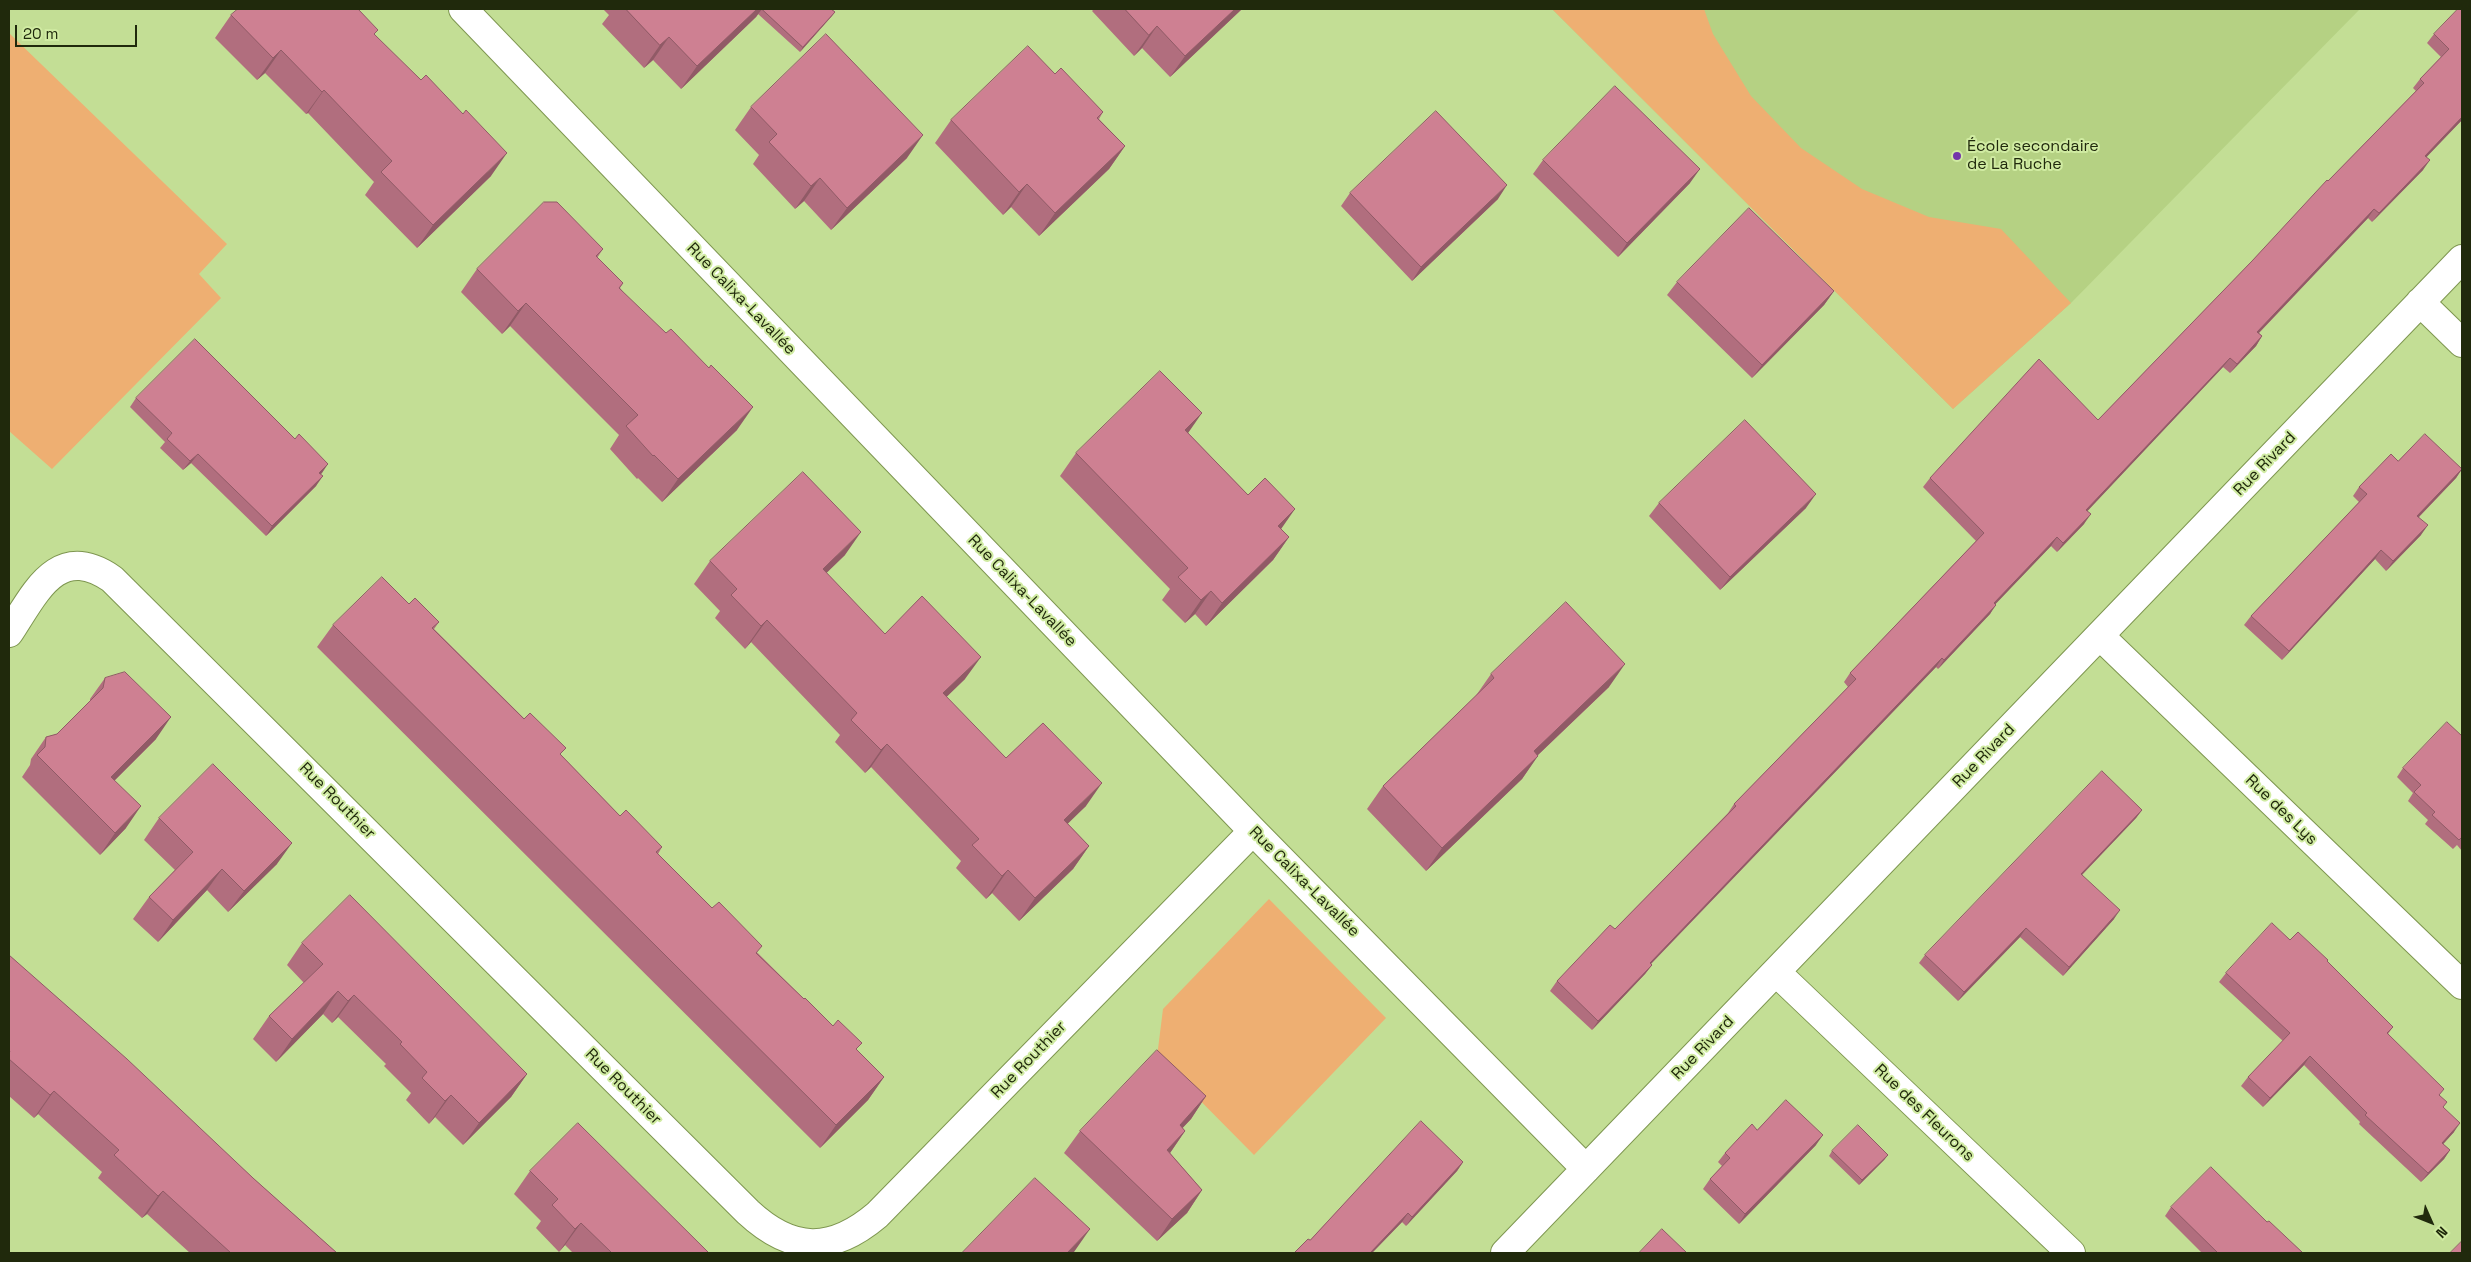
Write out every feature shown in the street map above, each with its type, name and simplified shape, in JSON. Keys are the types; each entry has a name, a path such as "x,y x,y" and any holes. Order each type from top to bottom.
{"street":[{"name":"Rue Calixa-Lavallée","path":"463,9 1253,831 1586,1169"},
{"name":"Rue Rivard","path":"1506,1253 2462,259"},
{"path":"2420,302 2462,343"},
{"name":"Rue Routhier","path":"9,633 35,591 44,580 56,571 71,566 86,566 100,570 112,579 754,1218 766,1229 788,1239 812,1243 837,1240 858,1231 877,1215 1253,831"},
{"name":"Rue des Lys","path":"2100,636 2462,985"},
{"name":"Rue des Fleurons","path":"1776,973 2071,1253"}],"shaded area":[{"name":"École secondaire de La Ruche","path":"1552,9 2360,9 2071,303 1953,409"},
{"path":"1552,9 1704,9 1713,34 1751,96 1801,148 1862,189 1929,217 2001,229 2071,303 1953,409"},
{"path":"9,33 227,244 199,274 221,298 52,469 9,431"},
{"path":"1269,899 1386,1018 1254,1155 1157,1057 1163,1009"}],"building":[{"path":"238,9 358,9 378,30 374,34 421,80 426,75 463,114 466,110 507,153 433,225 381,172 392,161 324,90 322,92 281,50 273,58 231,15"},
{"path":"626,9 757,9 697,66 669,37 660,45"},
{"path":"762,9 831,9 835,12 803,47"},
{"path":"1125,9 1235,9 1185,56 1157,26 1149,35"},
{"path":"2458,9 2462,9 2462,117 2425,156 2430,160 2379,213 2374,209 2257,332 2262,336 2237,364 2230,358 2086,510 2091,514 2063,543 2057,537 1994,603 1996,605 1944,660 1942,658 1650,963 1652,965 1598,1021 1557,981 1610,925 1615,929 1736,806 1734,804 1856,679 1850,673 1984,533 1930,478 2039,359 2098,420 2252,261 2327,180 2424,83 2420,79 2449,49 2434,34"},
{"path":"826,34 923,135 847,208 820,178 811,186 769,142 777,134 751,107"},
{"path":"1028,46 1055,74 1061,68 1103,112 1097,118 1125,146 1055,213 1027,184 1019,192 951,120"},
{"path":"1615,86 1700,169 1627,243 1543,160"},
{"path":"1436,111 1507,185 1421,267 1350,193"},
{"path":"544,202 557,202 603,249 596,256 623,283 619,288 666,333 671,329 709,368 711,365 753,407 678,479 653,456 626,426 638,415 526,303 518,311 477,269"},
{"path":"1749,208 1834,291 1762,365 1677,282"},
{"path":"195,339 295,439 299,434 328,464 319,473 323,476 272,526 198,454 190,461 167,439 172,433 136,398"},
{"path":"1160,371 1202,413 1185,430 1248,495 1265,478 1295,509 1278,526 1289,537 1222,603 1211,591 1201,600 1178,577 1188,568 1076,453"},
{"path":"1745,420 1816,494 1730,577 1659,503"},
{"path":"2425,434 2462,469 2417,516 2428,525 2393,561 2381,550 2289,651 2251,616 2367,494 2359,487 2391,454 2398,461"},
{"path":"803,472 861,532 823,569 885,634 922,596 981,657 943,693 1006,758 1043,723 1102,783 1064,820 1089,846 1035,898 1008,870 1002,876 972,845 979,839 887,744 881,750 851,720 857,713 767,620 761,626 731,595 737,589 710,561"},
{"path":"382,577 409,604 415,598 439,622 432,628 524,719 530,713 566,748 560,754 620,816 626,810 662,847 656,852 712,908 719,902 762,946 756,953 833,1026 838,1020 862,1043 856,1049 884,1077 836,1125 333,625"},
{"path":"1566,602 1625,664 1534,751 1538,756 1442,848 1383,786 1494,678 1491,674"},
{"path":"125,672 171,717 111,777 141,806 115,833 37,755 45,747 46,737 57,734 103,688 105,678"},
{"path":"2447,722 2462,736 2462,837 2459,840 2432,815 2435,812 2414,792 2421,785 2403,768"},
{"path":"213,764 292,843 244,891 222,869 173,920 149,897 193,852 159,818"},
{"path":"2102,771 2142,810 2081,874 2120,910 2069,967 2026,928 1964,992 1925,955"},
{"path":"350,895 527,1074 479,1123 451,1095 445,1101 422,1078 427,1072 400,1044 402,1042 354,995 348,1001 338,991 292,1039 269,1016 323,964 302,943"},
{"path":"2272,923 2290,940 2298,932 2328,960 2393,1027 2387,1033 2444,1089 2439,1095 2447,1102 2443,1107 2460,1123 2442,1143 2450,1150 2428,1173 2365,1115 2367,1113 2310,1056 2270,1098 2248,1077 2290,1033 2226,973"},
{"path":"9,955 127,1059 253,1178 337,1253 231,1253 163,1191 158,1196 114,1155 119,1150 54,1091 50,1095 9,1059"},
{"path":"1157,1050 1206,1096 1180,1125 1185,1131 1167,1150 1202,1190 1172,1219 1080,1131"},
{"path":"1786,1100 1823,1135 1745,1214 1710,1179 1730,1158 1725,1153 1752,1124 1757,1130"},
{"path":"1421,1121 1463,1162 1412,1217 1408,1213 1370,1253 1294,1253 1308,1239 1310,1240"},
{"path":"578,1123 709,1253 612,1253 581,1223 575,1229 552,1205 558,1199 530,1171"},
{"path":"1858,1125 1888,1155 1862,1180 1832,1151"},
{"path":"2211,1167 2267,1222 2269,1221 2303,1253 2218,1253 2171,1207"},
{"path":"1035,1178 1090,1229 1067,1253 962,1253"},
{"path":"1662,1229 1687,1253 1639,1253"},
{"path":"2462,1241 2462,1253 2450,1253"}],"place":[{"name":"École secondaire de La Ruche","path":"1957,156"}]}
